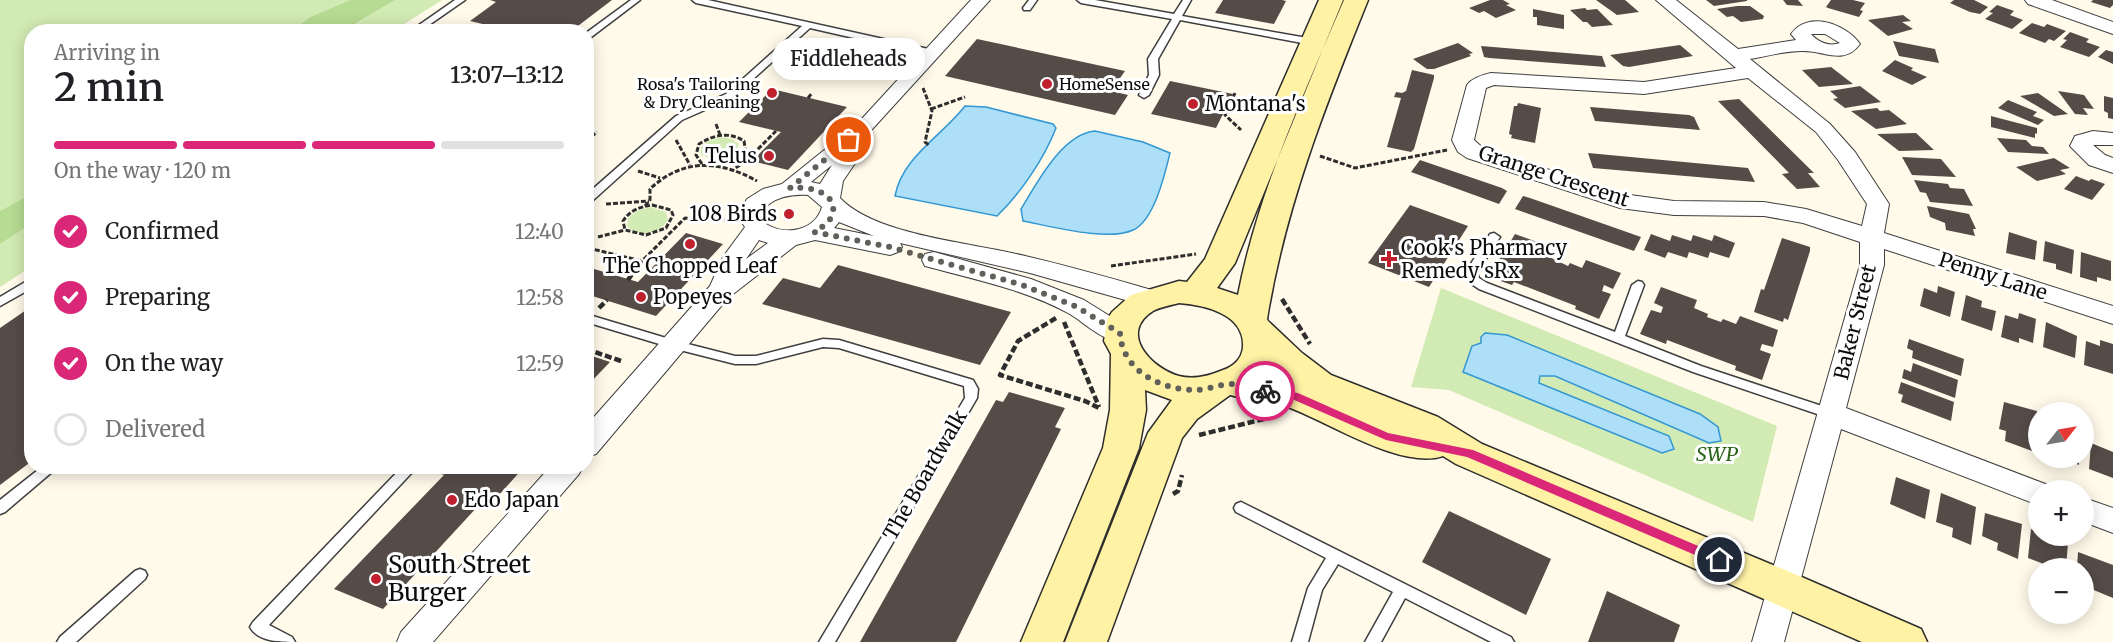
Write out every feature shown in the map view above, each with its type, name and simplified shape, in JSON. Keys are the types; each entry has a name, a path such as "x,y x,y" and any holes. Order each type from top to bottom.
{"main road":[{"path":"1195,292 1219,263 1331,0"},
{"path":"1086,642 1166,433 1184,410 1247,373 1257,360 1260,345 1253,325 1257,273 1287,181 1356,0"},
{"path":"1042,642 1121,448 1128,410 1123,345 1125,319 1135,308 1150,298 1179,292 1195,292 1236,307 1290,362 1319,384 1425,427 1469,453 1906,642"},
{"path":"1123,345 1145,375 1172,387 1193,390 1222,386 1294,396 1386,436 1469,453"}],"street":[{"path":"790,188 865,127 981,0"},
{"name":"Baker Street","path":"1665,0 1823,128 1847,157 1878,204 1872,237 1872,265 1768,642"},
{"path":"2034,0 2113,28"},
{"path":"1732,56 1810,44"},
{"name":"Grange Crescent","path":"1752,71 1644,88 1491,79 1477,85 1463,140 1466,147 1475,153 1620,201 1674,208 1764,209 1806,216 1872,237"},
{"path":"865,127 859,141 832,181 831,202 829,221 814,232 790,238 776,238 756,228 751,216 755,206 768,195 790,188 812,189 831,202 866,226 1017,262 1150,298"},
{"path":"2113,139 2093,137 2083,141 2081,146 2097,160 2113,166"},
{"path":"719,292 735,257 756,228"},
{"path":"814,232 890,247 1022,285 1075,306 1123,345"},
{"name":"Penny Lane","path":"1872,237 2113,315"},
{"path":"594,437 676,345 719,292 790,238"},
{"path":"1832,414 2028,488"},
{"path":"413,642 562,474"},
{"path":"2094,514 2113,521"}],"lane":[{"path":"425,24 461,0"},
{"path":"594,32 636,0"},
{"path":"696,0 723,2 933,53"},
{"path":"1027,8 1033,0"},
{"path":"1081,0 1313,42"},
{"path":"1144,95 1154,75 1153,59 1187,0"},
{"path":"594,194 679,118 729,96 810,24"},
{"path":"1494,237 1471,273 1474,280 1483,286 1697,369 1832,414"},
{"path":"1619,337 1638,285"},
{"path":"0,302 24,287"},
{"path":"594,320 676,345"},
{"name":"The Boardwalk","path":"676,345 735,360 756,360 823,343 839,344 958,378 969,383 972,388 970,398 827,642"},
{"path":"0,508 43,474"},
{"path":"287,642 258,627 404,474"},
{"path":"1241,508 1506,642"},
{"path":"1300,642 1315,588 1335,555"},
{"path":"65,642 140,575"},
{"path":"1372,642 1402,589"}],"path":[{"path":"808,98 812,93"},
{"path":"1235,93 1225,114 1241,130"},
{"path":"930,146 925,142 932,110 964,97"},
{"path":"716,124 720,135"},
{"path":"734,169 747,160 776,131"},
{"path":"703,165 696,155 699,144 720,135 738,136 744,141 747,160"},
{"path":"675,140 690,165"},
{"path":"1317,166 1324,145"},
{"path":"1320,156 1355,168 1466,147"},
{"path":"625,230 622,221 625,216 645,206 650,200 650,189 660,178 675,169 690,165 703,165 734,169 759,183"},
{"path":"638,171 660,178"},
{"path":"605,204 650,200"},
{"path":"598,237 625,230 637,236 646,236 663,230 672,220 673,215 666,207 645,206"},
{"path":"672,220 685,218 725,220"},
{"path":"628,279 642,261 685,218"},
{"path":"594,249 642,261"},
{"path":"1107,266 1202,253"},
{"path":"1279,294 1311,345"},
{"path":"599,308 607,300"},
{"path":"1061,315 1099,408 1085,401 1000,375 1018,341 1061,315"},
{"path":"594,352 621,361"},
{"path":"1192,436 1286,414"}],"green space":[{"path":"0,0 350,0 310,17 300,24 24,24 24,198 0,211"},
{"path":"350,0 395,0 356,24 300,24 310,17"},
{"path":"395,0 442,0 404,24 357,24"},
{"path":"721,137 732,139 739,144 734,155 715,160 701,155 701,147"},
{"path":"24,198 24,229 0,244 0,211"},
{"path":"650,207 666,212 668,220 664,225 649,233 637,232 627,226 628,218 637,211"},
{"path":"24,229 24,272 0,287 0,244"},
{"name":"SWP","path":"1441,288 1777,426 1753,522 1449,390 1411,387"}],"water":[{"path":"965,106 986,107 1053,124 1056,128 1031,175 997,216 895,196 899,182 914,158"},
{"path":"1095,131 1143,142 1170,153 1158,196 1147,217 1133,230 1109,234 1079,232 1023,221 1021,209 1052,161 1072,141 1083,134"},
{"path":"1485,333 1507,335 1700,414 1718,427 1721,441 1709,443 1555,376 1540,376 1539,383 1669,436 1674,449 1662,453 1463,372 1472,346 1481,343 1481,337"}],"building":[{"path":"490,0 612,0 580,24 483,24 470,21 496,2"},
{"path":"1223,0 1286,1 1274,24 1215,13"},
{"path":"1490,0 1503,0 1510,4 1506,5 1516,10 1496,18 1484,11 1479,13 1469,8"},
{"path":"1596,0 1625,0 1639,12 1617,15"},
{"path":"1706,0 1747,0 1747,1 1714,6"},
{"path":"1783,0 1798,0 1803,6 1787,5"},
{"path":"1831,0 1853,0 1865,3 1860,10 1863,11 1859,17 1826,7"},
{"path":"1954,0 1974,0 1988,7 1980,14 1970,12 1950,3"},
{"path":"2093,0 2113,0 2113,5 2110,8 2091,2"},
{"path":"1997,5 2014,11 2010,15 2023,20 2012,29 1985,19 1993,13 1989,12"},
{"path":"1750,6 1764,16 1763,19 1741,22 1733,16 1727,17 1717,9"},
{"path":"1585,8 1587,10 1597,9 1613,25 1592,27 1570,10"},
{"path":"1533,9 1564,15 1564,29 1537,25 1537,17 1533,17"},
{"path":"1903,15 1911,21 1902,22 1913,29 1888,36 1868,20"},
{"path":"2032,23 2044,27 2047,24 2066,31 2054,41 2049,39 2045,43 2019,33"},
{"path":"2070,32 2089,39 2086,42 2100,47 2089,57 2060,47 2067,40 2063,39"},
{"name":"HomeSense","path":"977,39 1125,71 1111,91 1128,95 1115,115 945,76"},
{"path":"1893,41 1935,49 1939,63 1899,56"},
{"path":"1458,43 1473,53 1469,54 1471,56 1434,69 1427,69 1413,59"},
{"path":"1680,45 1693,56 1629,67 1623,66 1610,55"},
{"path":"1481,46 1602,56 1606,67 1489,58 1484,57"},
{"path":"2106,50 2113,52 2113,64 2098,57"},
{"path":"1895,60 1927,77 1912,85 1882,71"},
{"path":"1831,67 1853,84 1819,87 1802,70"},
{"path":"1412,70 1434,75 1434,78 1414,149 1411,152 1387,147 1401,98 1394,97 1396,92 1406,91"},
{"name":"Montana's","path":"1170,81 1233,94 1216,128 1151,114"},
{"path":"1860,86 1881,102 1845,108 1833,99 1838,98 1830,91"},
{"path":"772,89 847,107 788,170 752,161 781,132 739,122"},
{"path":"2058,91 2084,95 2094,109 2083,108 2088,115 2075,114"},
{"path":"2038,93 2068,114 2054,116 2020,96"},
{"path":"2104,96 2113,98 2113,119 2108,118 2108,113 2104,111"},
{"path":"1739,99 1814,173 1808,173 1820,187 1797,189 1782,174 1789,173 1718,101"},
{"path":"2008,100 2037,112 2033,116 2044,120 2038,125 1998,108"},
{"path":"1518,103 1541,108 1535,143 1511,138 1512,135 1509,134 1514,106"},
{"path":"1590,107 1689,115 1694,117 1700,130 1595,121"},
{"path":"1877,108 1880,111 1889,110 1907,124 1876,129 1851,111"},
{"path":"1991,116 2037,128 2037,134 2035,133 2035,138 1991,127"},
{"path":"1916,133 1934,150 1899,151 1877,134"},
{"path":"1997,138 2026,140 2032,146 2043,147 2049,154 2008,152"},
{"path":"1588,153 1748,168 1755,182 1593,168"},
{"path":"1902,157 1941,159 1956,177 1912,175"},
{"path":"2054,158 2070,168 2060,170 2066,174 2037,181 2016,167"},
{"path":"1420,160 1507,191 1499,204 1411,172"},
{"path":"2076,176 2105,184 2092,200 2064,189"},
{"path":"1914,180 1948,184 1950,188 1964,189 1973,206 1930,202 1926,193 1920,192"},
{"path":"1523,196 1641,237 1634,251 1515,209"},
{"path":"1410,205 1468,226 1429,287 1368,263"},
{"path":"1927,206 1969,214 1976,229 1973,229 1975,236 1946,230 1945,223 1930,217"},
{"path":"2009,232 2037,241 2035,260 2006,253"},
{"path":"686,233 723,244 656,316 594,297 594,269 638,282"},
{"path":"1515,234 1548,246 1543,254 1568,266 1570,263 1582,268 1586,260 1621,273 1613,289 1604,285 1602,291 1611,294 1599,319 1575,309 1576,306 1514,282 1512,285 1489,277 1502,255 1511,258 1514,252 1506,249"},
{"path":"1651,234 1670,241 1672,235 1691,241 1693,235 1712,241 1714,235 1735,243 1729,258 1710,252 1708,258 1689,252 1687,258 1668,252 1665,258 1644,250"},
{"path":"1782,238 1810,247 1788,320 1784,318 1783,322 1754,312"},
{"path":"2045,241 2074,250 2072,274 2056,269 2056,264 2043,261"},
{"path":"2081,252 2111,261 2111,281 2097,277 2097,282 2080,277"},
{"path":"838,265 1011,312 980,365 762,304 783,278 820,288"},
{"path":"1938,286 1955,292 1950,317 1920,306 1924,288 1937,293"},
{"path":"1661,287 1697,300 1694,308 1708,314 1707,317 1721,322 1723,319 1736,324 1740,316 1778,330 1773,347 1762,344 1760,350 1771,354 1762,380 1735,370 1736,366 1667,340 1666,344 1640,334 1651,310 1661,313 1663,307 1654,303"},
{"path":"1966,295 1982,301 1981,307 1996,311 1992,331 1961,320"},
{"path":"24,312 24,467 0,485 0,328"},
{"path":"2019,313 2036,319 2033,343 2019,338 2019,343 2001,337 2005,315 2018,319"},
{"path":"2046,322 2077,336 2075,358 2043,347"},
{"path":"1909,339 1964,359 1961,376 1912,358 1913,351 1907,348"},
{"path":"2100,340 2113,344 2113,374 2084,365 2086,341 2100,346"},
{"path":"594,357 610,362 594,379"},
{"path":"1913,363 1958,380 1955,398 1902,378 1904,369 1911,372"},
{"path":"1901,382 1954,402 1951,421 1901,402 1903,395 1898,393"},
{"path":"1009,392 1065,408 1055,427 1061,429 956,642 860,642 996,400 1003,402"},
{"path":"2004,402 2028,409 2028,450 2005,441 2006,431 1999,429"},
{"path":"2094,444 2113,452 2113,478 2089,469 2094,468"},
{"path":"441,474 518,474 499,495 491,492 383,609 334,589 444,475"},
{"path":"1896,477 1930,490 1925,519 1890,504"},
{"path":"1941,493 1976,507 1971,545 1952,537 1953,528 1936,522"},
{"path":"1449,511 1551,559 1526,615 1422,562"},
{"path":"1985,513 2022,524 2018,559 1997,550 1998,543 1982,536"},
{"path":"2029,546 2068,546 2067,558 2028,558"},
{"path":"2078,552 2113,565 2113,598 2094,590 2094,558 2078,558"},
{"path":"1607,591 1680,625 1674,642 1588,642"}],"way so far":[{"path":"849,140 790,188 812,189 825,194 832,202 834,206 832,217 814,232 890,247 1022,285 1075,306 1120,333 1121,345 1126,357 1137,370 1153,380 1172,387 1193,390 1214,389 1231,383 1265,391"}],"place":[{"name":"HomeSense","path":"1047,84"},
{"name":"Rosa's Tailoring & Dry Cleaning","path":"772,93"},
{"name":"Montana's","path":"1193,104"},
{"name":"Fiddleheads","path":"849,140"},
{"name":"Telus","path":"769,156"},
{"name":"108 Birds","path":"789,214"},
{"name":"The Chopped Leaf","path":"690,244"},
{"name":"Cook's Pharmacy Remedy'sRx","path":"1389,259"},
{"name":"Popeyes","path":"641,297"},
{"name":"Edo Japan","path":"452,500"},
{"name":"South Street Burger","path":"376,579"}],"route":[{"path":"1265,391 1294,396 1386,436 1469,453 1720,560"}]}
